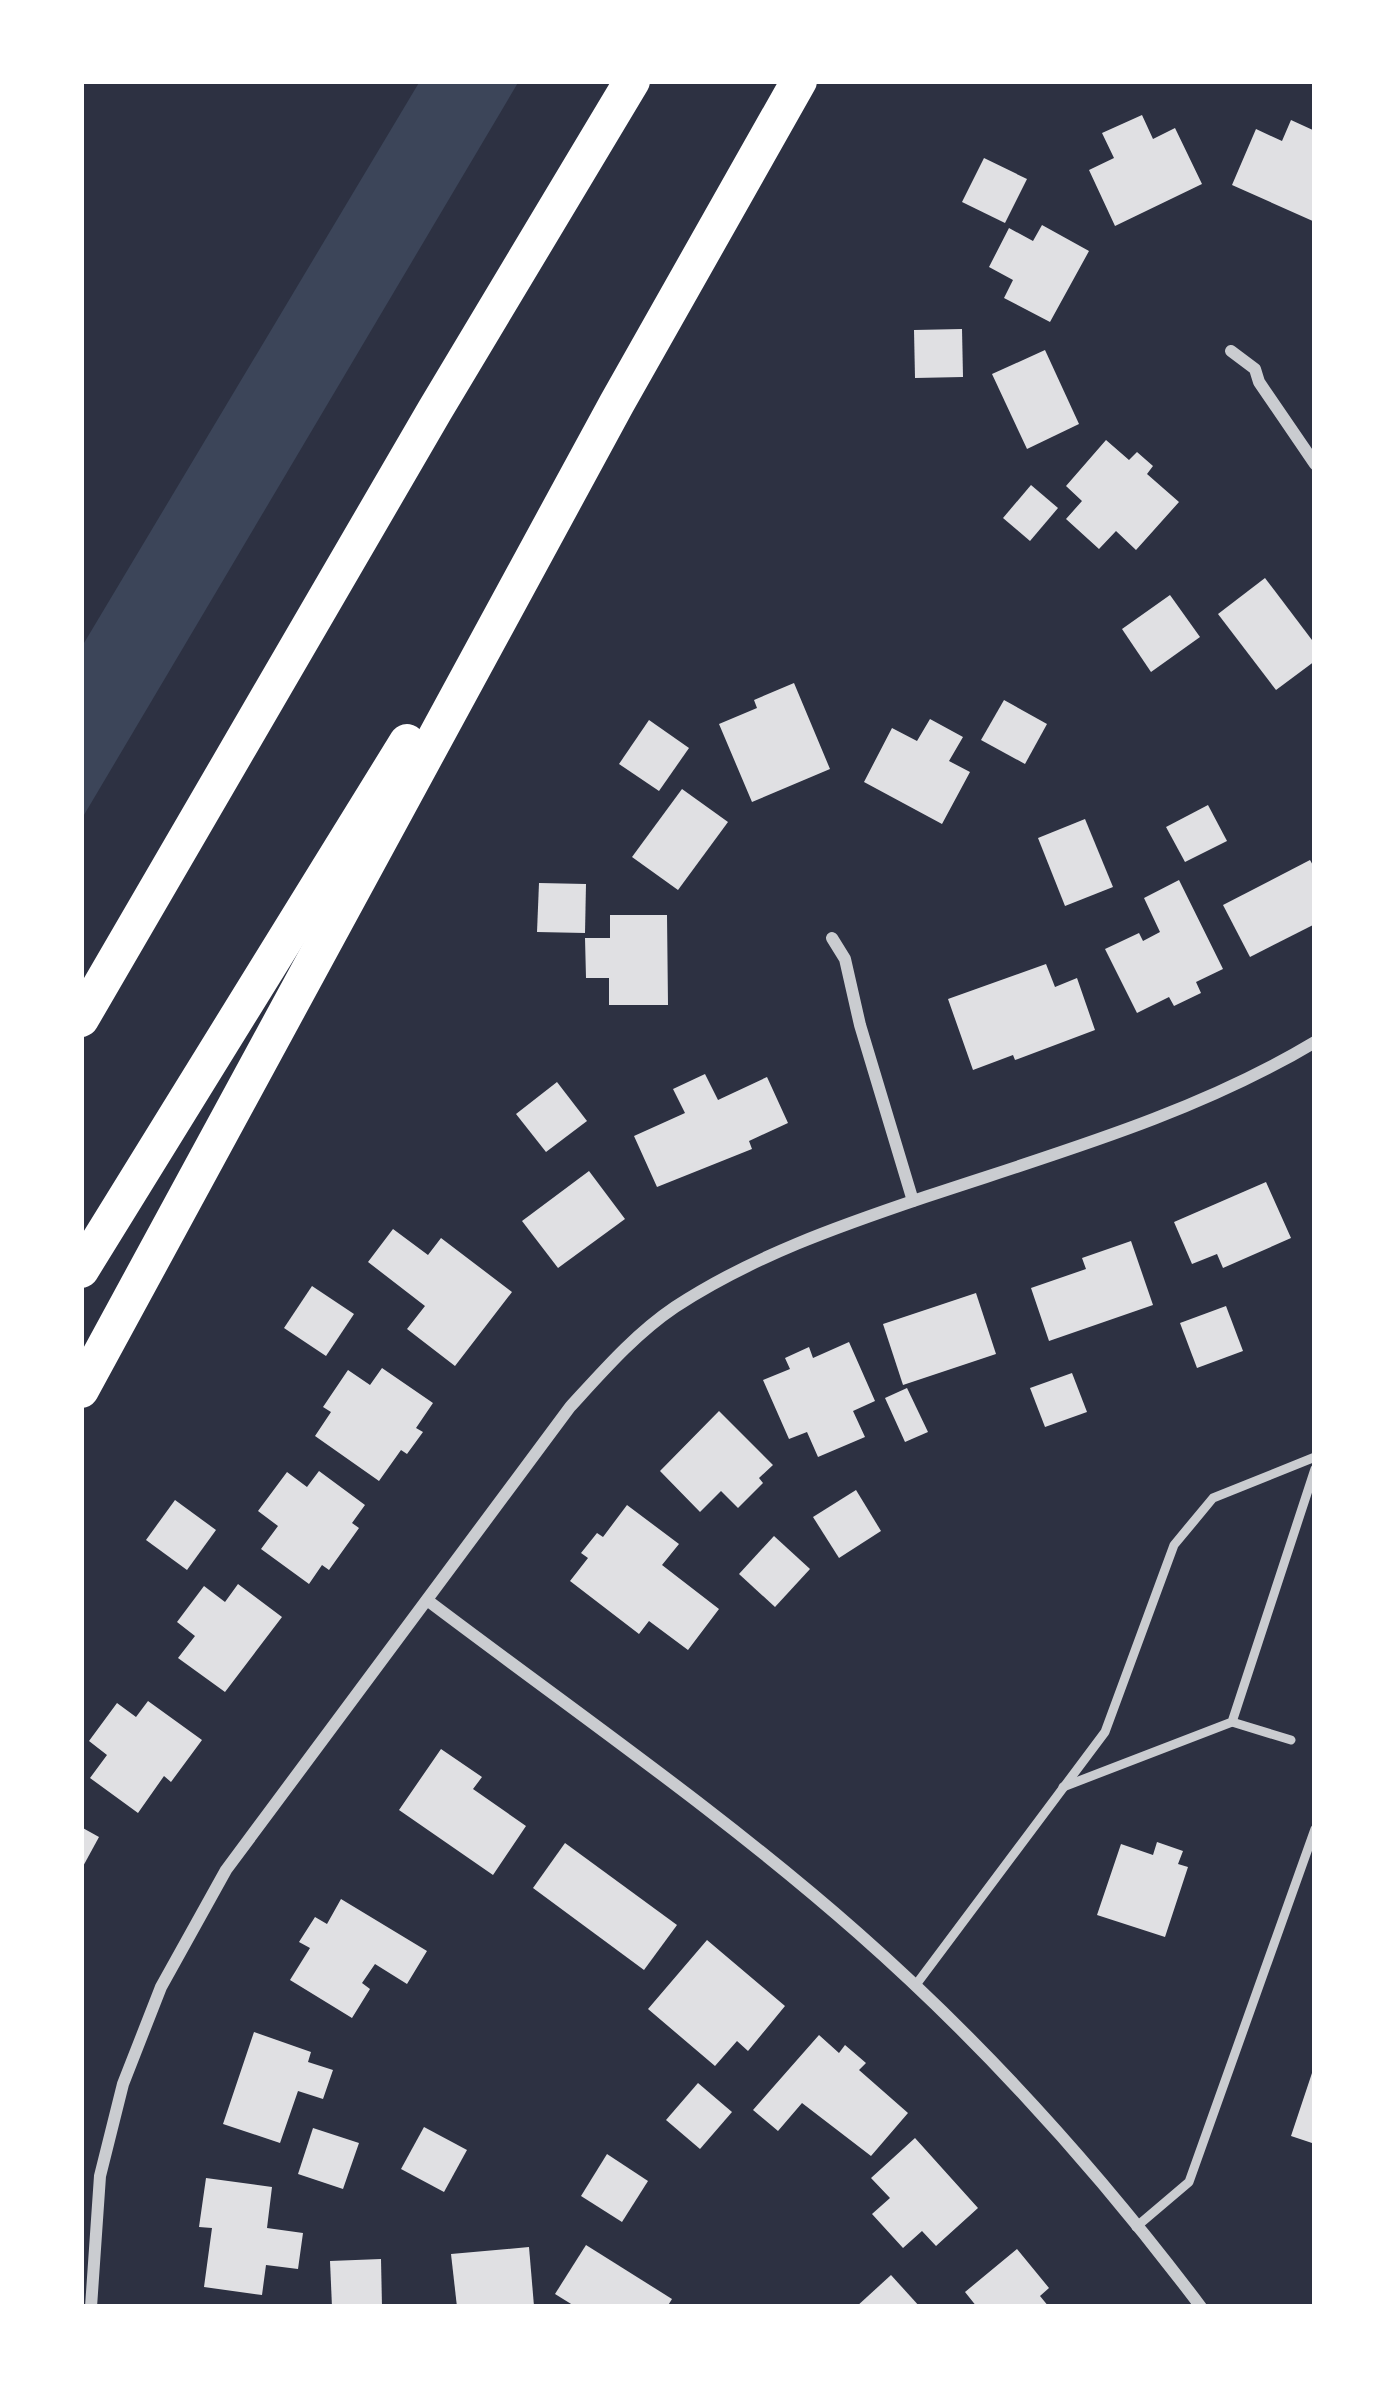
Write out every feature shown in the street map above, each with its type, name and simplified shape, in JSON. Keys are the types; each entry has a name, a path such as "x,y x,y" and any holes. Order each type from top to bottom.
{"highway":[{"path":"81,1019 632,81"},
{"path":"81,1390 617,404 799,81"},
{"path":"81,1270 617,404"}],"street":[{"path":"1231,351 1255,369 1315,464"},
{"path":"832,938 844,959 913,1202"},
{"path":"91,2307 100,2176 123,2084 161,1987 226,1870 570,1407 624,1348 674,1308 766,1256 1180,1108 1315,1042"},
{"path":"427,1600 761,1853 915,1986 1079,2157 1201,2307"}],"lane":[{"path":"915,1986 1105,1732 1174,1545 1213,1498 1315,1457"},
{"path":"1232,1722 1315,1469"},
{"path":"1063,1787 1232,1722 1291,1740"},
{"path":"1136,2227 1189,2182 1315,1828"}],"shaded area":[{"path":"420,81 519,81 81,820 81,648"}],"building":[{"path":"1142,115 1153,139 1175,128 1202,184 1115,226 1089,170 1114,158 1102,133"},
{"path":"1291,120 1315,131 1315,222 1232,185 1256,129 1282,141"},
{"path":"984,158 1027,179 1005,223 962,202"},
{"path":"1042,225 1089,251 1050,322 1004,298 1013,280 989,267 1009,228 1033,241"},
{"path":"962,329 963,377 915,378 914,330"},
{"path":"1045,350 1079,424 1027,449 992,374"},
{"path":"1106,440 1129,460 1137,452 1153,466 1147,474 1179,502 1136,550 1116,531 1099,549 1066,519 1082,501 1066,486"},
{"path":"1031,485 1058,508 1030,541 1003,518"},
{"path":"1265,578 1315,644 1315,661 1276,690 1218,614"},
{"path":"1170,595 1200,637 1151,672 1122,629"},
{"path":"794,683 830,769 752,802 719,724 757,708 754,700"},
{"path":"1004,700 1047,724 1025,764 981,740"},
{"path":"930,719 963,737 949,761 970,772 942,824 864,782 892,728 917,741"},
{"path":"649,720 689,748 659,791 619,764"},
{"path":"682,789 728,822 678,890 632,857"},
{"path":"1208,805 1227,841 1185,862 1166,827"},
{"path":"1085,819 1113,887 1065,906 1038,838"},
{"path":"1310,860 1315,869 1315,924 1250,957 1223,905"},
{"path":"1179,880 1223,969 1196,982 1201,993 1174,1006 1169,997 1137,1013 1105,949 1139,933 1143,941 1160,932 1144,898"},
{"path":"539,883 586,884 585,933 537,932"},
{"path":"610,915 667,915 668,1005 609,1005 609,978 586,978 585,938 610,938"},
{"path":"1046,964 1055,987 1077,978 1095,1030 973,1070 948,999"},
{"path":"705,1074 718,1100 767,1077 788,1123 749,1141 752,1149 657,1187 634,1136 685,1113 673,1089"},
{"path":"557,1082 587,1121 546,1152 516,1114"},
{"path":"589,1171 625,1219 558,1268 522,1221"},
{"path":"1266,1182 1291,1238 1223,1268 1217,1254 1192,1264 1174,1222"},
{"path":"393,1229 428,1255 441,1238 512,1292 455,1366 407,1329 425,1306 368,1262"},
{"path":"1131,1241 1153,1305 1049,1341 1031,1288 1086,1269 1082,1258"},
{"path":"312,1286 354,1314 326,1356 284,1328"},
{"path":"976,1293 996,1354 903,1385 883,1324"},
{"path":"1226,1306 1243,1351 1197,1368 1180,1323"},
{"path":"849,1342 875,1401 853,1411 865,1437 818,1457 807,1432 789,1439 763,1380 790,1369 785,1358 809,1347 813,1358"},
{"path":"382,1368 433,1403 416,1428 423,1432 407,1454 401,1450 379,1481 315,1436 331,1412 323,1407 348,1370 370,1385"},
{"path":"1072,1373 1087,1412 1045,1427 1030,1388"},
{"path":"907,1388 928,1432 905,1442 885,1398"},
{"path":"719,1411 773,1465 759,1478 763,1483 738,1508 721,1491 700,1512 660,1471"},
{"path":"319,1471 365,1505 352,1523 359,1528 329,1570 322,1565 309,1584 261,1549 278,1526 258,1511 287,1472 307,1487"},
{"path":"856,1490 881,1531 839,1558 813,1517"},
{"path":"175,1500 216,1530 187,1570 146,1540"},
{"path":"627,1505 679,1544 662,1565 719,1609 688,1650 649,1621 639,1634 570,1581 588,1558 581,1553 597,1533 603,1537"},
{"path":"774,1536 810,1569 775,1607 739,1574"},
{"path":"238,1584 282,1617 225,1692 178,1658 195,1636 177,1622 204,1586 225,1602"},
{"path":"148,1701 202,1740 171,1782 164,1776 138,1813 90,1778 107,1755 89,1741 117,1703 136,1717"},
{"path":"441,1749 482,1777 473,1789 526,1826 493,1875 399,1810"},
{"path":"81,1827 99,1837 81,1870"},
{"path":"1157,1842 1183,1851 1178,1864 1188,1867 1165,1937 1097,1915 1121,1844 1153,1855"},
{"path":"565,1843 677,1925 644,1970 533,1888"},
{"path":"341,1899 427,1951 407,1984 375,1964 362,1983 370,1989 352,2018 290,1980 310,1948 299,1942 315,1917 327,1924"},
{"path":"707,1940 785,2006 748,2051 737,2041 715,2066 648,2009"},
{"path":"254,2032 311,2052 308,2062 333,2070 323,2099 298,2091 280,2143 223,2124"},
{"path":"819,2035 839,2053 845,2045 866,2063 859,2070 908,2113 871,2156 802,2103 778,2131 753,2110"},
{"path":"1315,2064 1315,2144 1291,2136"},
{"path":"698,2083 732,2112 700,2149 666,2120"},
{"path":"424,2127 467,2150 444,2192 401,2169"},
{"path":"313,2128 359,2143 343,2189 298,2174"},
{"path":"915,2138 978,2208 936,2246 922,2231 903,2248 872,2214 890,2198 871,2178"},
{"path":"607,2154 648,2181 622,2222 581,2196"},
{"path":"206,2178 272,2187 267,2228 303,2233 298,2269 266,2265 262,2295 204,2287 212,2228 199,2227"},
{"path":"586,2245 672,2299 667,2307 576,2307 555,2294"},
{"path":"529,2247 534,2306 457,2307 451,2254"},
{"path":"1017,2249 1049,2288 1040,2296 1049,2307 977,2307 965,2292"},
{"path":"381,2259 382,2307 332,2307 330,2261"},
{"path":"891,2275 920,2307 856,2307"}]}
